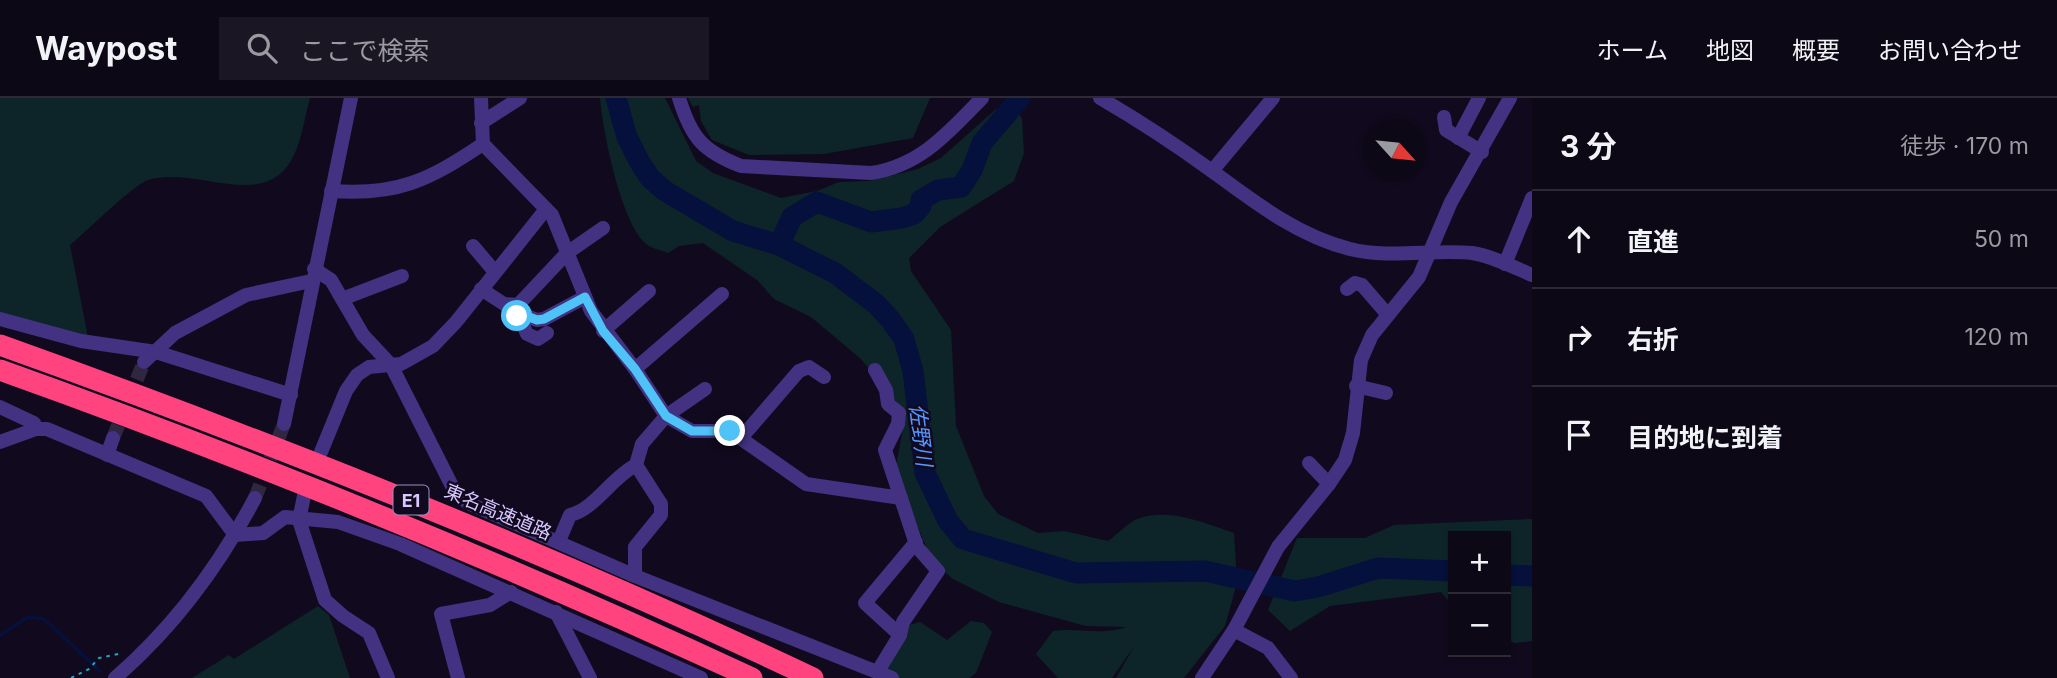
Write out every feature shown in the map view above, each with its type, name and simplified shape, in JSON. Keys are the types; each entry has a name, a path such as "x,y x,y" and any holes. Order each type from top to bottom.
{"highway":[{"name":"東名高速道路","path":"0,345 256,438 367,482 632,594 813,678"},
{"name":"E1","path":"0,370 123,414 334,497 623,618 752,678"}],"street":[{"path":"284,424 351,98"},
{"path":"481,98 483,144 552,215 585,297 603,331 635,369 666,416 692,431 730,431 806,484 901,498"},
{"path":"481,122 520,98"},
{"path":"679,98 688,126 697,140 728,161 741,166 871,173 890,170 912,161 931,148 982,98"},
{"path":"1100,98 1212,171 1244,197 1301,230 1328,242 1351,250 1428,255 1474,254 1532,275"},
{"path":"1212,171 1273,98"},
{"path":"1458,138 1479,98"},
{"path":"1202,678 1234,631 1278,547 1345,460 1353,433 1361,359 1372,335 1419,277 1451,202 1482,152 1510,98"},
{"path":"1444,117 1446,130 1482,152"},
{"path":"331,191 391,190 434,176 483,144"},
{"path":"1505,264 1532,198"},
{"path":"321,452 346,391 357,375 369,367 412,359 433,345 546,209"},
{"path":"515,309 567,253 603,228"},
{"path":"473,246 495,272"},
{"path":"144,362 175,333 246,295 313,275 331,280 363,335 391,365 454,489 468,503 635,576 892,678"},
{"path":"342,299 402,276"},
{"path":"1348,289 1355,283 1362,285 1388,315"},
{"path":"481,289 537,320 544,319 585,297"},
{"path":"603,331 649,292"},
{"path":"635,369 722,294"},
{"path":"515,309 527,334 538,339 547,333"},
{"path":"0,319 81,341 156,352 291,395"},
{"path":"741,438 799,371 809,367 824,377"},
{"path":"875,370 886,390 888,404 899,414 898,424 885,450 916,542 939,571 904,622 900,635 878,671"},
{"path":"1356,386 1386,393"},
{"path":"559,541 570,516 580,513 622,472 636,465 642,444 666,416 705,389"},
{"path":"0,407 34,423 36,429"},
{"path":"0,442 36,429 47,429 206,496 235,535"},
{"path":"107,455 113,438"},
{"path":"1309,463 1329,484"},
{"path":"635,576 635,547 661,515 661,503 636,465"},
{"path":"303,496 299,520 326,600 343,617 369,633 388,678"},
{"path":"115,678 136,660 199,590 235,535 255,498"},
{"path":"235,535 263,533 285,517 338,522 400,544 701,678"},
{"path":"900,635 865,603 916,542"},
{"path":"458,678 441,614 490,605 511,592"},
{"path":"556,612 590,678"},
{"path":"1234,631 1268,648 1291,678"}],"path":[{"path":"71,678 89,669 99,658 125,653 136,660"}],"green space":[{"path":"0,98 310,98 294,155 282,172 266,182 229,184 167,177 148,180 121,199 70,245 90,348 0,321"},
{"path":"600,98 665,98 696,161 713,173 781,198 817,191 839,182 869,181 918,169 941,158 996,109 1014,105 1022,119 1024,153 1014,181 940,227 909,258 911,271 951,330 956,426 984,496 998,514 1038,533 1064,531 1108,541 1140,518 1163,515 1187,518 1234,533 1237,583 1225,626 1184,678 1116,678 1135,645 1112,678 1058,678 1036,654 1053,631 1108,631 1127,627 1086,626 999,602 953,579 932,561 895,471 906,413 861,359 811,317 774,299 757,280 703,243 679,246 668,253 644,242 627,214 620,194 609,152"},
{"path":"688,98 930,98 913,138 824,154 749,155 712,140 701,121 699,105 693,107"},
{"path":"1532,519 1532,641 1511,641 1511,531 1448,531 1448,600 1441,592 1330,606 1290,631 1268,610 1297,538 1365,538 1394,525"},
{"path":"318,606 329,615 350,678 192,678 229,655 234,659"},
{"path":"971,621 984,623 992,632 976,673 969,678 898,678 886,671 890,658 909,625 920,622 947,640"}],"waterway":[{"name":"佐野川","path":"616,98 627,137 639,161 650,178 665,191 733,231 779,245 835,273 876,304 890,319 904,339 913,371 925,473 948,521 963,539 1076,573 1205,571 1295,591 1318,587 1378,568 1448,571"},
{"path":"779,245 792,217 817,202 871,222 914,214 921,206 921,200 938,190 961,187 972,170 982,143 1020,98"},
{"name":"佐野川","path":"1511,575 1532,576"},
{"path":"0,635 28,617 44,619 100,671"}],"tunnel":[{"path":"113,438 144,362"},
{"path":"255,498 284,424"}],"route":[{"path":"517,316 516,312 537,320 544,319 585,297 603,331 635,369 666,416 692,431 730,431"}]}
